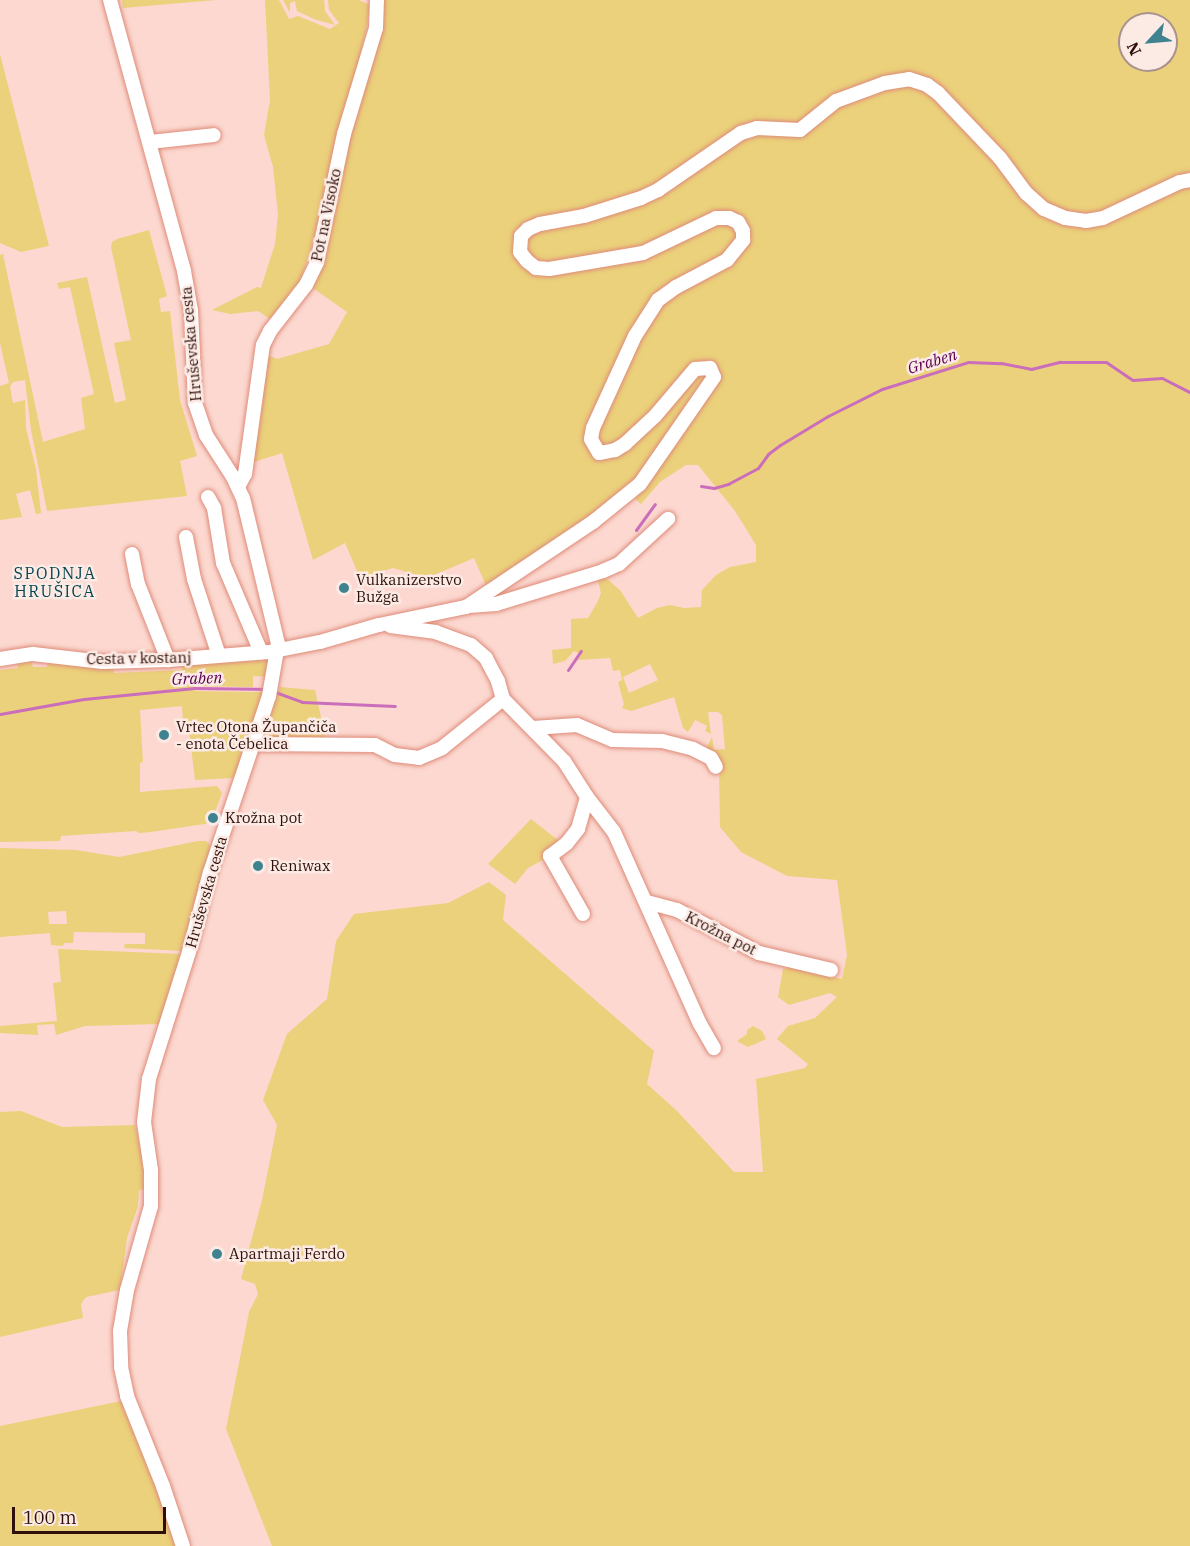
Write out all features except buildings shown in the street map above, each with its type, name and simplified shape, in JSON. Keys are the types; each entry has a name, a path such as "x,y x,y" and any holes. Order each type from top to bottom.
{"street":[{"name":"Hruševska cesta","path":"110,0 150,142 189,299 195,403 206,435 238,487 246,508 277,629 278,650 271,691 210,872 184,968 149,1079 144,1122 151,1170 151,1206 127,1290 120,1330 120,1360 126,1396 163,1486 183,1546"},
{"name":"Pot na Visoko","path":"238,487 245,474 263,345 270,331 306,285 316,262 344,134 376,28 376,0"},
{"path":"466,607 624,499 640,484 711,384 713,373 706,366 695,369 655,416 615,450 599,453 591,439 593,428 635,336 658,300 727,260 743,240 743,231 738,222 729,218 716,218 643,253 549,268 536,268 520,252 521,236 528,229 540,224 584,216 642,198 658,190 741,133 757,128 800,130 810,124 828,105 899,80 917,81 938,93 1000,158 1026,193 1044,209 1065,218 1086,221 1103,218 1180,182 1190,180"},
{"path":"150,142 213,135"},
{"path":"208,497 214,508 223,563 261,652"},
{"path":"278,650 320,642 379,625 466,607 496,604 603,571 619,564 668,519"},
{"path":"186,537 194,579 219,656"},
{"path":"132,554 138,584 168,660"},
{"path":"379,625 436,632 471,645 486,658 498,681 503,699 564,761 587,797 614,832 700,1024 714,1048"},
{"name":"Cesta v kostanj","path":"0,659 33,654 103,662 168,660 278,650"},
{"path":"253,744 375,745 395,755 419,758 441,748 503,699"},
{"path":"533,728 577,725 612,740 662,741 711,758 716,767"},
{"path":"584,914 549,856 567,843 578,829 587,797"},
{"name":"Krožna pot","path":"646,902 677,910 759,953 831,970"}],"shaded area":[{"path":"122,0 216,0 123,8"},
{"path":"265,0 279,0 289,19 298,16 330,29 339,23 329,10 328,0 359,0 370,5 366,31 324,206 303,274 308,278 273,321 258,311 230,314 212,310 257,287 261,288 275,244 278,214 273,167 264,135 270,100"},
{"path":"283,0 324,0 325,11 335,25 297,11 295,1 290,3 290,13"},
{"path":"380,0 1190,0 1190,1546 272,1546 226,1429 249,1312 258,1294 255,1284 241,1279 262,1200 277,1125 263,1100 287,1034 327,999 336,941 354,914 448,903 489,882 506,895 503,920 654,1051 647,1084 677,1111 734,1172 763,1172 756,1079 805,1068 808,1064 777,1039 788,1026 815,1018 837,997 830,993 789,1005 778,997 783,969 791,966 842,979 847,955 837,880 787,876 741,852 720,827 719,770 703,754 712,737 714,750 725,749 722,715 718,712 708,712 711,734 705,731 707,726 695,720 688,732 683,728 674,697 631,711 622,708 624,704 618,682 622,680 620,670 613,671 610,658 578,660 581,654 574,651 565,661 553,664 552,650 571,648 571,619 588,618 598,601 601,593 597,576 607,579 620,590 638,618 657,608 670,605 684,608 701,607 702,590 716,575 730,567 756,562 756,545 735,511 698,465 686,465 660,482 641,504 635,499 644,487 632,490 487,588 474,558 427,578 393,568 360,578 345,543 313,560 282,453 251,463 263,361 270,356 277,359 329,344 347,312 310,286","holes":["650,664 658,680 629,693 623,677"]},
{"path":"0,54 49,246 21,252 0,243"},
{"path":"149,230 167,296 159,299 161,312 170,311 180,400 197,456 180,461 187,496 47,511 31,430 25,380 13,382 10,387 13,403 25,400 26,428 36,469 41,513 36,514 30,490 16,494 22,517 0,520 0,386 9,383 0,343 0,255 3,254 43,442 85,429 81,398 94,394 70,287 59,289 57,283 87,277 115,403 126,400 114,343 131,340 111,247 112,242 117,239"},
{"path":"266,658 269,663 269,677 253,676 253,687 195,686 195,691 263,692 264,695 243,746 238,773 232,778 195,780 188,723 183,723 182,706 140,710 143,762 140,763 140,792 217,786 222,793 211,823 151,832 61,836 60,841 0,842 0,670 18,668 17,660 31,661 33,667 47,667 48,662 112,666 114,673 182,670 182,664"},
{"path":"280,687 315,690 327,744 262,740"},
{"path":"531,819 564,845 556,853 528,868 515,884 488,864"},
{"path":"198,841 206,841 210,845 183,951 124,948 125,944 145,944 145,933 74,932 73,943 64,943 63,946 51,945 50,933 0,937 0,848 76,850 119,857","holes":["66,911 67,924 49,924 48,912"]},
{"path":"58,949 181,954 160,1024 85,1026 56,1035 54,1024 37,1025 38,1035 0,1033 0,1026 57,1021 53,983 61,982"},
{"path":"753,1026 762,1031 766,1039 748,1047 737,1041 747,1034 747,1030"},
{"path":"21,1111 62,1127 135,1125 145,1167 145,1189 139,1190 138,1206 127,1238 120,1290 86,1297 81,1304 83,1318 0,1337 0,1112"},
{"path":"121,1401 159,1493 177,1546 0,1546 0,1426"}],"waterway":[{"name":"Graben","path":"701,486 714,488 728,484 758,468 768,454 780,445 828,416 882,389 968,362 1001,363 1031,369 1060,362 1106,362 1133,380 1162,378 1190,392"},
{"name":"Graben","path":"636,530 655,504"},
{"name":"Graben","path":"568,670 581,651"},
{"name":"Graben","path":"0,714 84,699 194,688 266,689"},
{"name":"Graben","path":"275,692 302,702 395,706"}],"place":[{"name":"Vulkanizerstvo Bužga","path":"344,588"},
{"name":"Vrtec Otona Župančiča - enota Čebelica","path":"164,735"},
{"name":"Krožna pot","path":"213,818"},
{"name":"Reniwax","path":"258,866"},
{"name":"Apartmaji Ferdo","path":"217,1254"}],"district":[{"name":"SPODNJA HRUŠICA","path":"55,582"}]}
